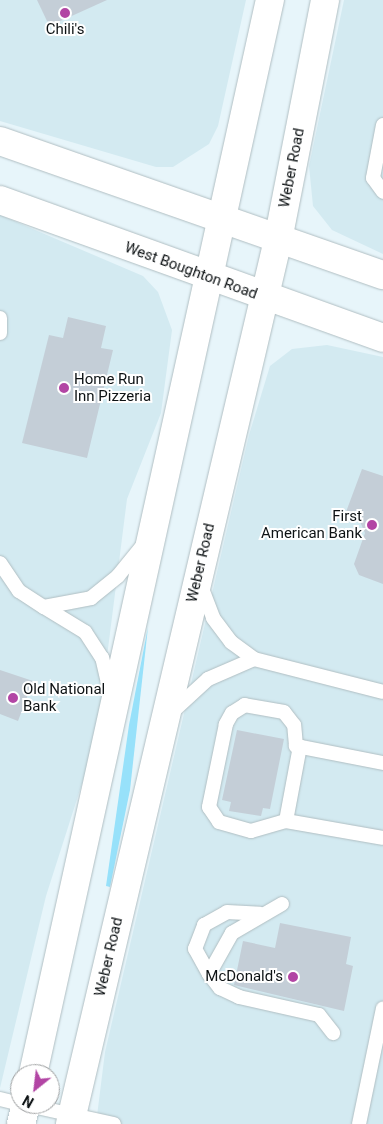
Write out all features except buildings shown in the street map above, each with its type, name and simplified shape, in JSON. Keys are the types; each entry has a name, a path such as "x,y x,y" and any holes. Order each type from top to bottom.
{"main road":[{"path":"35,1064 114,706 148,539 209,278 220,218 270,0"},
{"name":"Weber Road","path":"71,1120 278,240 325,0"},
{"path":"0,141 278,240 383,275"},
{"name":"West Boughton Road","path":"0,200 263,298 383,338"}],"lane":[{"path":"383,125 373,178 383,192"},
{"path":"0,318 0,333"},
{"path":"44,608 91,598 118,576 148,539"},
{"path":"0,563 19,590 44,608 85,632 102,658 114,706"},
{"path":"198,578 213,618 231,642 254,659 383,692"},
{"path":"164,721 208,679 254,659"},
{"path":"383,763 296,746 294,725 284,712 257,704 238,708 226,724 210,799 214,818 227,825 259,831 286,820 383,838"},
{"path":"286,820 300,746"},
{"path":"209,974 232,933 260,914 282,904"},
{"path":"260,914 227,912 204,925 195,949 209,974 220,988 238,997 319,1015 333,1033"},
{"path":"359,1124 383,1008"},
{"path":"47,1114 71,1120 114,1124"}],"shaded area":[{"path":"0,0 246,0 218,126 209,144 173,167 156,167 0,121"},
{"path":"344,0 383,0 383,254 332,230 313,206 309,166"},
{"path":"0,215 143,276 158,292 172,330 161,413 127,499 102,696 86,771 46,896 0,1088"},
{"path":"327,345 383,357 383,1124 96,1124 105,1052 249,435 270,366 292,349"},
{"path":"148,627 130,790 110,887 106,886 129,725"}],"place":[{"name":"Chili's","path":"65,13"},
{"name":"Home Run Inn Pizzeria","path":"64,388"},
{"name":"First American Bank","path":"372,525"},
{"name":"Old National Bank","path":"13,698"},
{"name":"McDonald's","path":"293,977"}]}
